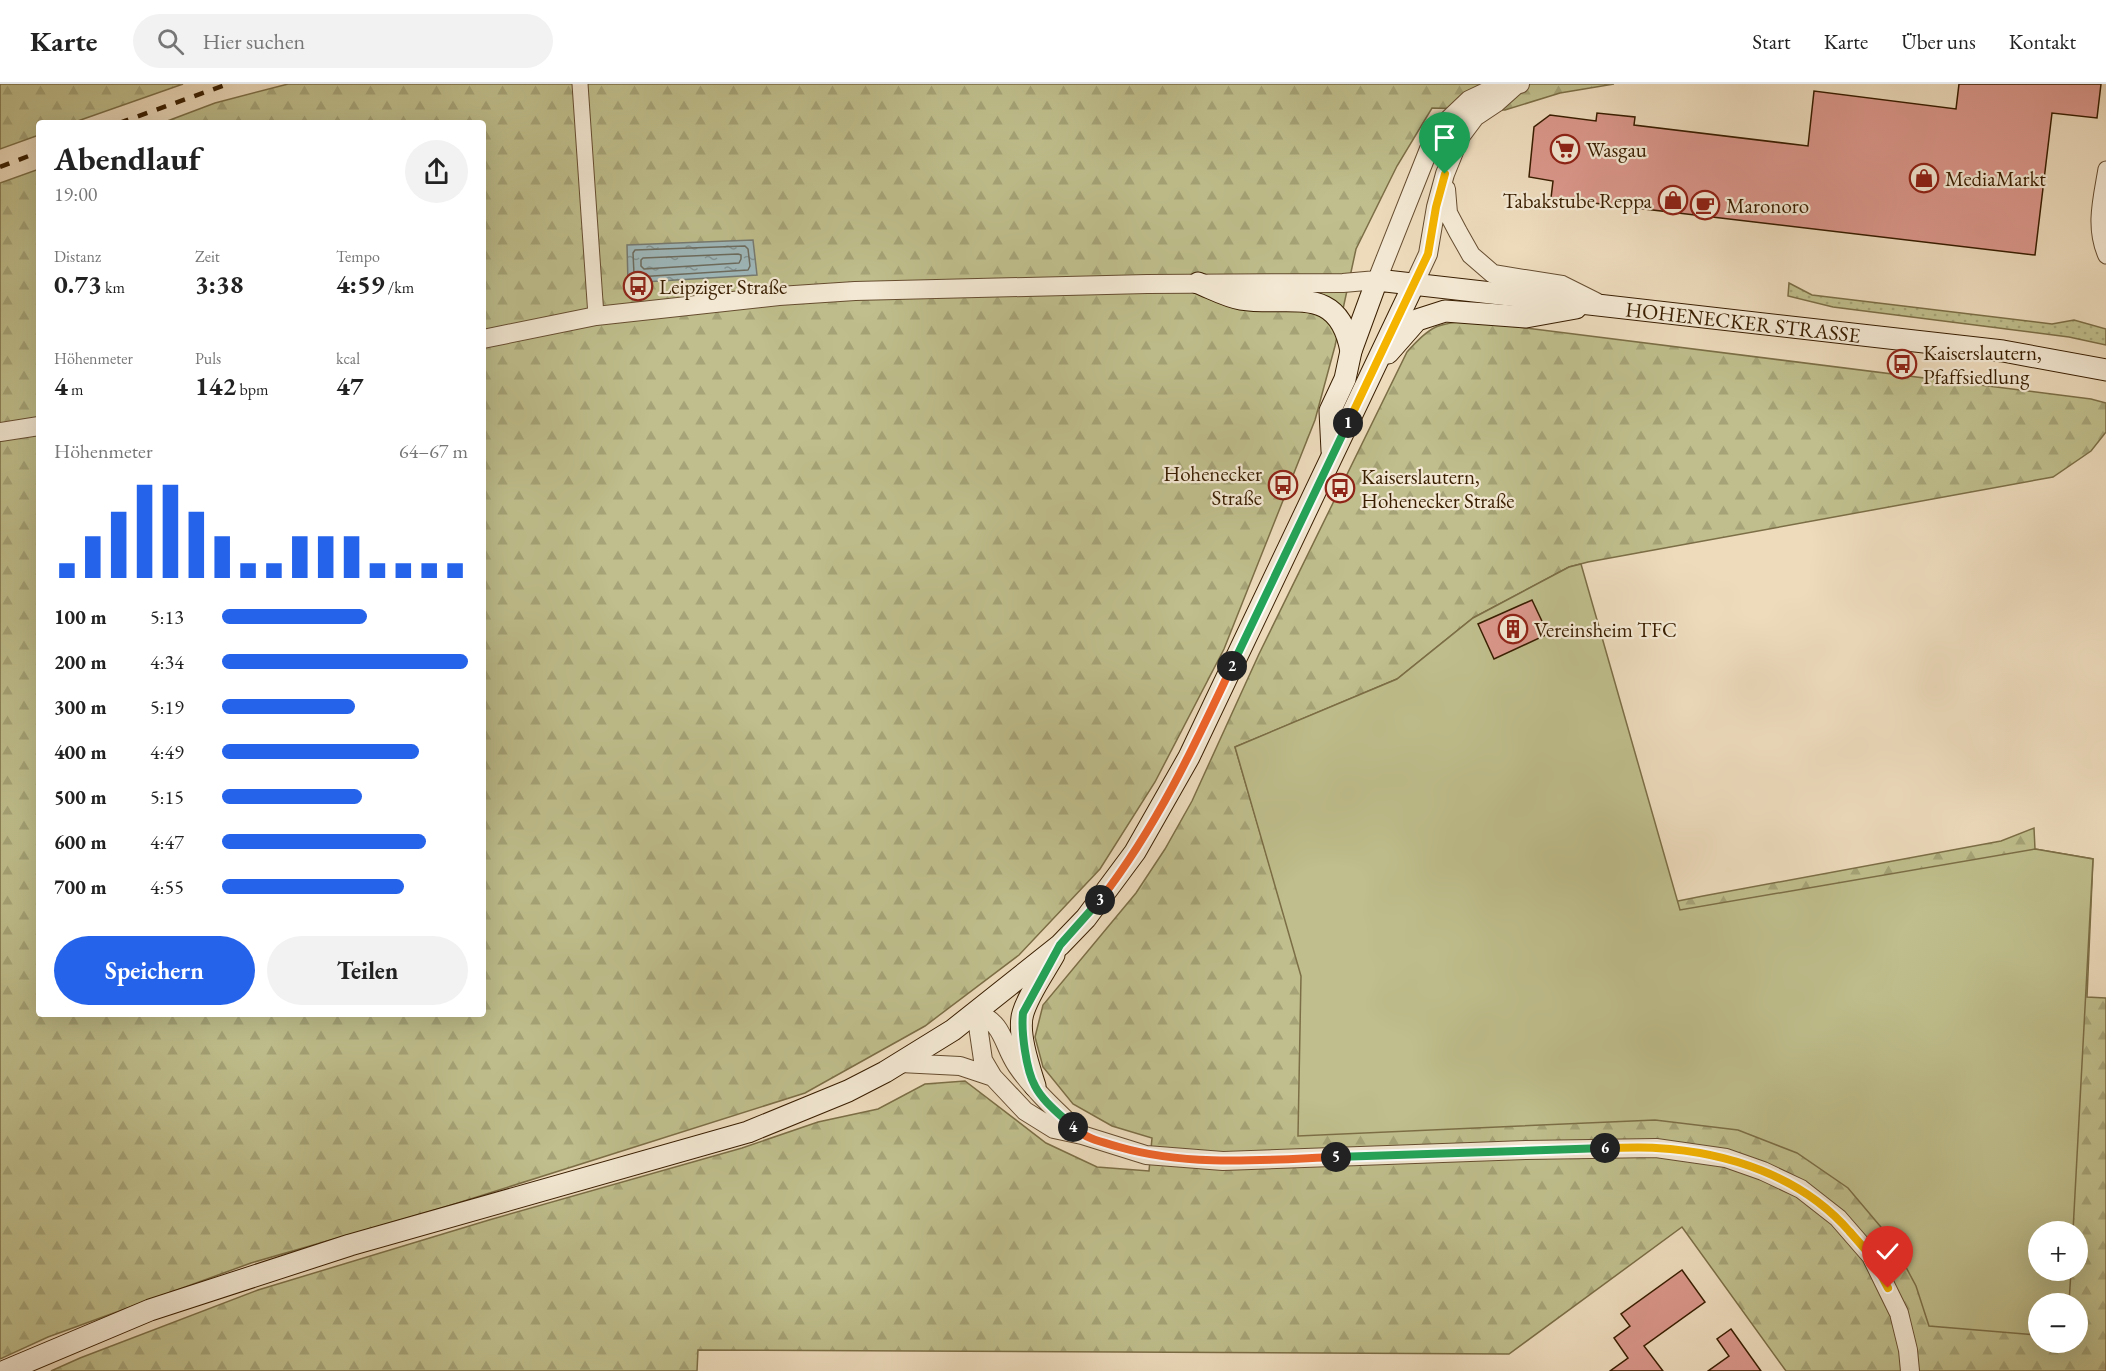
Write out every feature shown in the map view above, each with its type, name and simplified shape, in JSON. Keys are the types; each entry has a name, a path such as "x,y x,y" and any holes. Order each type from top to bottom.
{"main road":[{"name":"HOHENECKER STRASSE","path":"1377,280 2003,351 2106,370"},
{"path":"1333,454 1329,411 1345,379 1352,351 1377,280"},
{"path":"1198,283 1240,299 1296,300 1322,305 1341,321 1352,351"},
{"path":"5,1371 150,1310 328,1252 748,1132 848,1091 900,1063 953,1030 1060,945 1086,918 1135,852 1189,757 1414,284"},
{"path":"1373,370 1417,320 1445,311 1526,317 1601,304"},
{"path":"1035,1086 1027,1057 1022,1026 1023,1013 1060,945"}],"street":[{"path":"580,84 596,316"},
{"path":"1414,284 1428,254 1436,207 1445,174 1460,136 1475,117 1518,85"},
{"path":"1377,280 1429,149 1449,119 1469,100 1490,90 1518,85"},
{"path":"2106,169 2099,216 2099,240 2106,256"},
{"path":"1445,174 1448,213 1471,255 1493,274 1562,285 1601,304"},
{"name":"HOHENECKER STRASSE","path":"486,338 596,316 779,296 855,291 1198,283 1343,283 1377,280"},
{"path":"0,432 36,426"},
{"path":"976,1012 983,1060 993,1077 1025,1111 1054,1129 1082,1135 1146,1155 1223,1161 1526,1150 1656,1148 1726,1158 1763,1171 1801,1189 1838,1218 1871,1256 1899,1313 1910,1371"},
{"path":"976,1012 989,1018 1001,1032 1017,1066 1046,1101 1082,1135"},
{"path":"900,1063 960,1066 993,1077"}],"green space":[{"path":"0,84 183,84 81,120 36,120 36,136 0,149"},
{"path":"288,84 1614,84 1560,93 1505,110 1432,108 1397,166 1356,249 1335,346 1315,420 1224,649 1155,782 1100,869 1019,955 925,1026 805,1093 442,1208 251,1263 48,1337 0,1359 0,183 36,170 36,1017 486,1017 486,120 170,120 215,103"},
{"path":"1789,283 1812,295 2052,324 2074,320 2106,329 2106,345 2069,337 1833,307 1788,296"},
{"path":"1471,321 2091,399 2106,403 2106,432 2091,451 2053,477 1569,567 1473,618 1397,679 1235,747 1302,976 1703,896 2001,841 2034,828 2035,849 2093,859 2087,997 2106,998 2106,1371 1786,1371 1682,1227 1509,1354 698,1350 697,1371 51,1371 258,1290 489,1220 742,1148 818,1122 878,1109 925,1084 965,1081 1046,1143 1097,1167 1149,1171 1152,1138 1112,1126 1073,1104 1043,1067 1035,1037 1043,1005 1136,893 1165,849 1192,801 1259,654 1407,352 1428,331 1442,325"},
{"path":"1581,564 1680,910 2035,849 2093,859 2074,1221 2028,1221 2028,1281 2070,1281 2070,1293 2028,1293 2028,1334 1929,1326 1916,1286 1891,1239 1848,1188 1797,1153 1738,1130 1655,1120 1298,1136 1301,976 1235,747 1397,679 1473,618 1569,567"}],"water":[{"path":"753,240 757,275 628,283 627,245"}],"building":[{"name":"MediaMarkt","path":"1959,84 2101,84 2097,118 2052,113 2035,255 1551,198 1553,181 1529,177 1534,127 1550,115 1596,121 1597,113 1635,117 1634,125 1808,146 1814,91 1956,109"},
{"name":"Vereinsheim TFC","path":"1532,600 1548,634 1494,659 1478,624"},
{"path":"1682,1270 1705,1302 1644,1346 1663,1371 1610,1371 1628,1358 1614,1338 1630,1326 1621,1314"},
{"path":"1731,1329 1761,1371 1708,1371 1729,1356 1717,1339"}],"railway":[{"path":"127,120 228,84"},
{"path":"0,167 36,153"}],"place":[{"name":"Wasgau","path":"1565,149"},
{"name":"MediaMarkt","path":"1924,178"},
{"name":"Tabakstube Reppa","path":"1673,200"},
{"name":"Maronoro","path":"1705,205"},
{"name":"Leipziger Straße","path":"638,286"},
{"name":"Kaiserslautern, Pfaffsiedlung","path":"1902,364"},
{"name":"Hohenecker Straße","path":"1283,485"},
{"name":"Kaiserslautern, Hohenecker Straße","path":"1340,488"},
{"name":"Vereinsheim TFC","path":"1513,629"}],"route":[{"path":"1445,174 1436,207 1428,254 1189,757 1135,852 1086,918 1060,945 1023,1013 1022,1026 1027,1057 1035,1086 1046,1101 1082,1135 1146,1155 1223,1161 1526,1150 1656,1148 1726,1158 1763,1171 1801,1189 1838,1218 1871,1256 1888,1288"}]}
